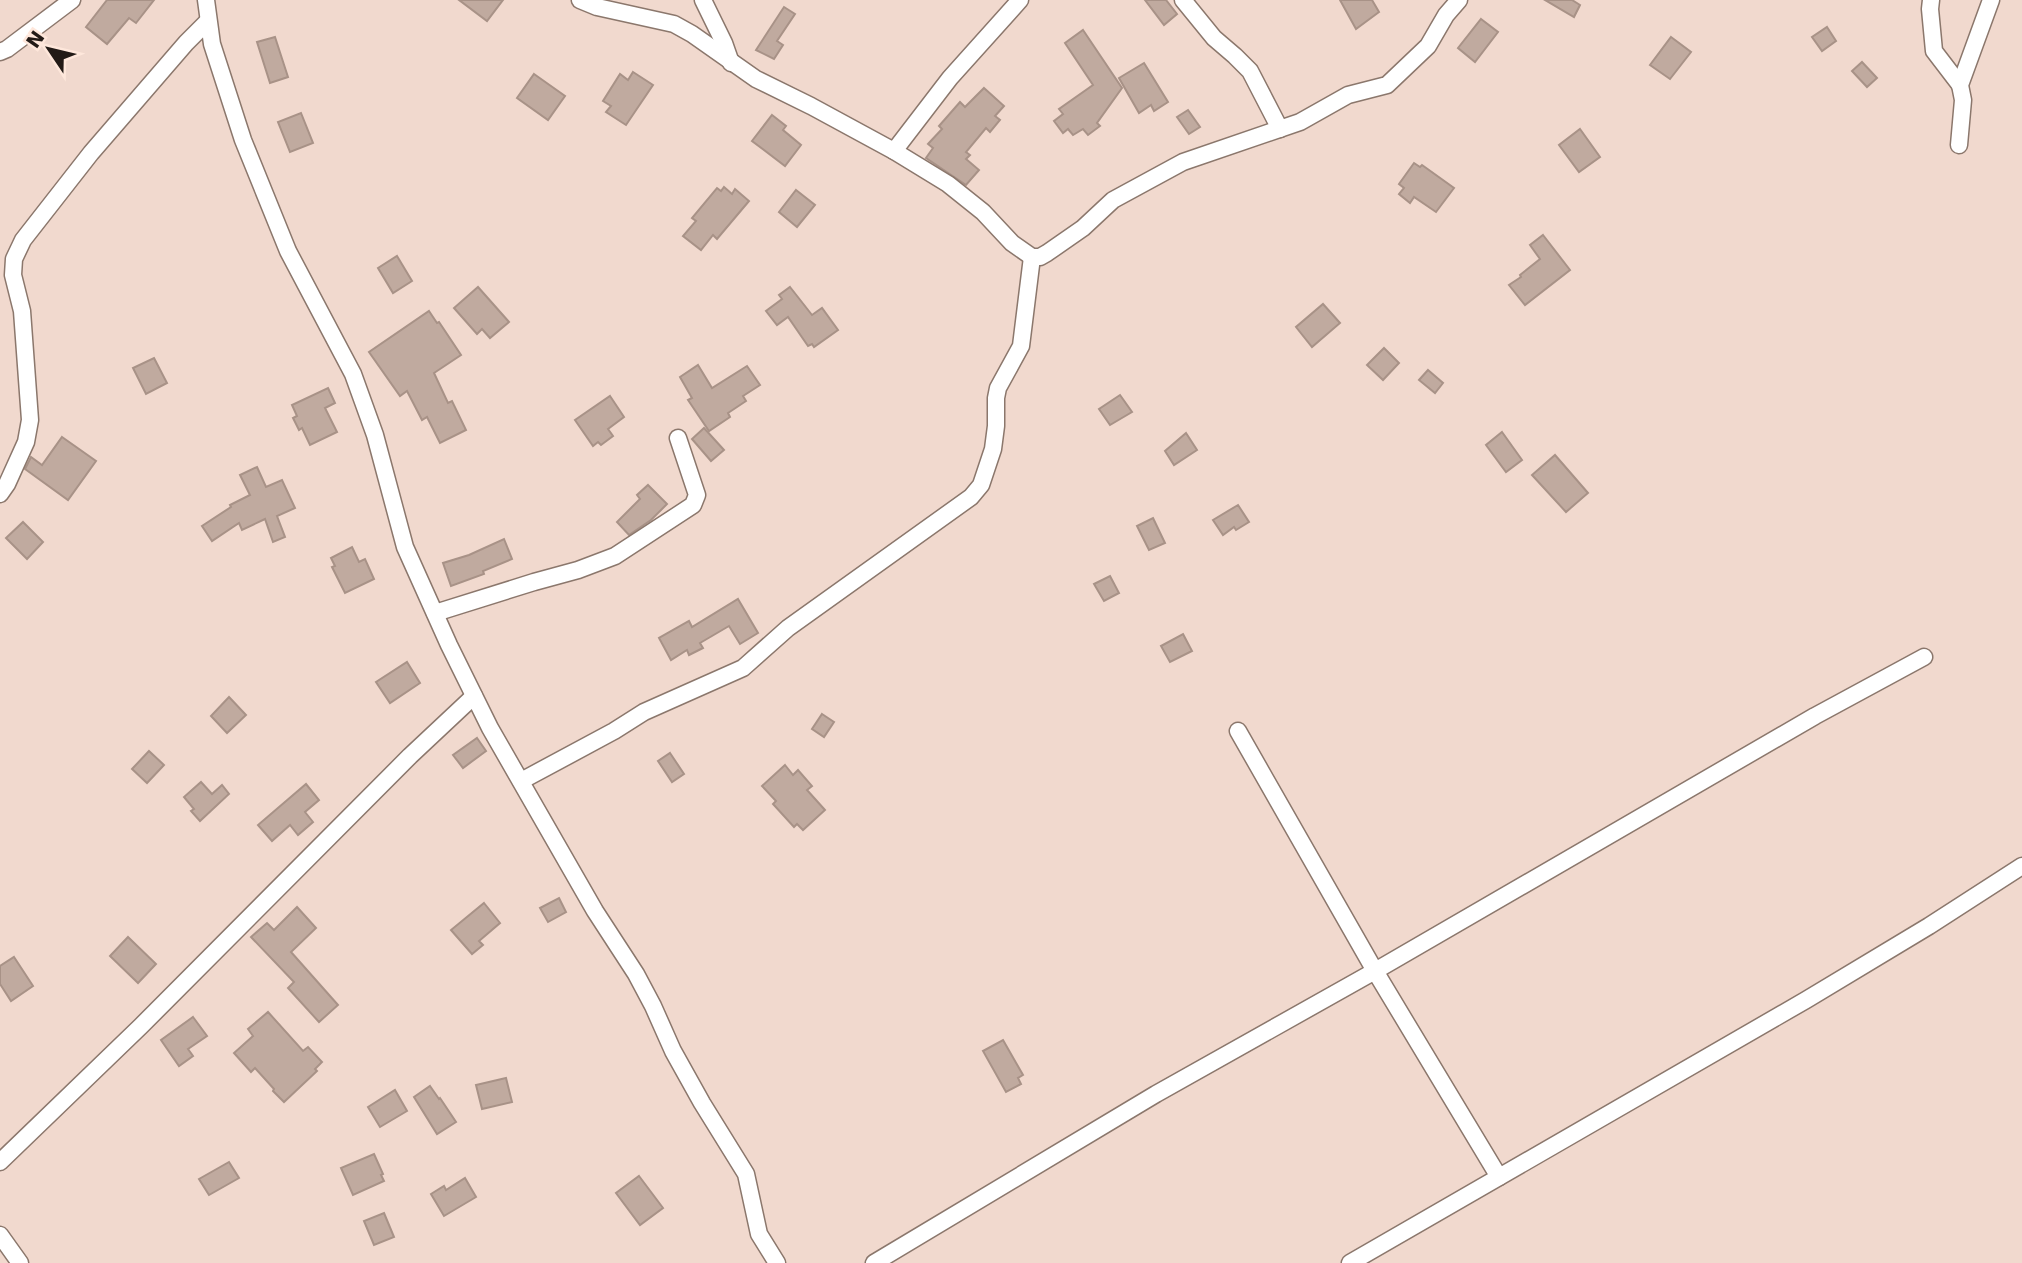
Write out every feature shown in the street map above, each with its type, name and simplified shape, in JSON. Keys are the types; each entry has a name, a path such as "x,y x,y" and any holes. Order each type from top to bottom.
{"street":[{"path":"0,52 72,0"},
{"path":"206,0 212,44 243,140 288,251 353,374 375,435 405,547 489,729 595,911 636,974 696,1093 746,1174 760,1234 776,1263"},
{"path":"580,0 597,7 674,24 692,34 755,79 811,106 948,184 983,212 1012,243 1032,257 1040,257 1083,228 1113,200 1183,162 1300,122 1348,95 1387,85 1428,46 1446,15 1460,0"},
{"path":"703,0 731,63"},
{"path":"894,152 950,78 1020,0"},
{"path":"1182,0 1214,38 1250,71 1280,129"},
{"path":"1931,0 1934,51 1960,85 1963,100 1959,145"},
{"path":"1960,85 1991,0"},
{"path":"0,494 26,442 30,420 22,311 13,275 15,259 23,240 91,153 207,22"},
{"path":"521,781 644,712 743,668 788,628 971,497 981,485 993,449 998,388 1021,346 1032,257"},
{"path":"435,613 578,570 615,556 693,505 698,495 678,439"},
{"path":"874,1263 1156,1094 1375,971 1815,716 1924,657"},
{"path":"0,1162 474,696"},
{"path":"1238,731 1375,971 1499,1177"},
{"path":"1350,1263 1806,1000 2022,866"},
{"path":"0,1235 20,1263"}],"building":[{"path":"107,0 154,0 136,23 129,18 107,44 86,27"},
{"path":"459,0 503,0 487,21"},
{"path":"1145,0 1166,0 1177,14 1164,25"},
{"path":"1340,0 1372,0 1379,12 1356,29"},
{"path":"1545,0 1572,0 1580,5 1574,17"},
{"path":"784,7 795,14 777,41 783,45 774,59 756,50"},
{"path":"1481,19 1498,32 1475,62 1458,48"},
{"path":"1827,27 1836,41 1822,51 1812,37"},
{"path":"1083,30 1122,88 1097,123 1100,126 1088,135 1083,129 1073,135 1068,129 1063,133 1054,121 1063,114 1059,109 1093,85 1065,43"},
{"path":"275,37 288,77 270,83 257,42"},
{"path":"1671,37 1691,52 1670,79 1650,65"},
{"path":"1862,62 1877,78 1867,87 1852,71"},
{"path":"1144,63 1168,102 1154,111 1151,105 1139,113 1119,78"},
{"path":"633,72 653,85 626,125 606,112 611,106 603,101 620,74 628,80"},
{"path":"534,74 565,96 548,120 517,98"},
{"path":"984,88 1004,106 995,116 1000,120 990,132 986,128 966,152 970,155 966,159 979,170 966,185 926,158 933,148 928,144 942,129 939,126 960,102 965,107"},
{"path":"1188,110 1200,127 1189,134 1177,117"},
{"path":"301,113 313,143 290,152 278,122"},
{"path":"772,115 786,126 783,130 801,145 785,166 752,141"},
{"path":"1580,129 1600,157 1579,172 1559,145"},
{"path":"1414,163 1420,167 1422,165 1454,188 1436,212 1414,197 1410,203 1399,194 1404,188 1399,184"},
{"path":"724,187 732,194 735,189 749,201 717,239 713,235 701,250 683,236 696,221 692,218 717,188 721,191"},
{"path":"796,190 815,205 797,227 779,212"},
{"path":"1543,235 1570,270 1525,305 1509,285 1540,259 1530,245"},
{"path":"397,256 412,281 393,293 378,268"},
{"path":"478,287 509,322 490,338 482,329 477,334 454,308"},
{"path":"790,287 812,315 822,308 838,330 814,347 812,344 808,346 788,317 777,325 766,311 782,299 779,295"},
{"path":"1323,304 1340,323 1312,347 1296,327"},
{"path":"429,311 461,355 434,373 448,403 452,401 466,430 440,443 427,417 422,420 407,391 400,396 369,352"},
{"path":"1384,348 1399,363 1383,380 1367,365"},
{"path":"154,358 167,383 146,394 133,368"},
{"path":"698,365 712,388 747,366 760,385 743,396 746,401 728,413 730,417 709,431 688,400 692,398 680,377"},
{"path":"1428,370 1443,383 1435,393 1419,380"},
{"path":"328,388 335,403 325,408 337,432 310,445 302,428 299,430 293,418 297,416 292,405"},
{"path":"1120,395 1132,412 1110,425 1099,409"},
{"path":"610,396 624,417 608,429 613,436 601,445 598,442 593,446 575,420"},
{"path":"704,428 724,450 711,461 692,439"},
{"path":"1502,432 1522,460 1506,472 1486,445"},
{"path":"1186,433 1197,450 1174,465 1165,451"},
{"path":"62,437 96,461 68,500 25,469 31,457 42,465"},
{"path":"1555,455 1588,493 1566,512 1532,475"},
{"path":"257,467 266,487 282,480 295,508 277,516 285,537 273,542 265,519 242,530 239,523 212,541 202,526 231,507 230,505 250,495 240,475"},
{"path":"648,485 667,504 651,520 629,535 617,522 640,499 637,495"},
{"path":"1238,505 1249,522 1236,530 1234,527 1223,535 1213,520"},
{"path":"1153,518 1165,543 1149,550 1137,526"},
{"path":"23,522 43,542 27,559 6,538"},
{"path":"504,539 512,559 483,571 484,574 451,586 443,563"},
{"path":"352,547 359,562 365,559 374,579 345,593 332,567 335,566 331,558"},
{"path":"1110,576 1119,593 1104,601 1094,584"},
{"path":"738,599 758,633 740,644 729,626 700,643 703,648 689,655 687,650 671,660 659,638 689,621 692,627"},
{"path":"1183,634 1192,651 1170,662 1161,646"},
{"path":"407,662 420,683 390,703 376,682"},
{"path":"229,697 246,715 227,733 211,716"},
{"path":"822,714 834,722 824,737 812,729"},
{"path":"477,738 486,751 463,768 453,755"},
{"path":"149,751 164,765 147,783 132,769"},
{"path":"670,753 684,774 672,782 658,761"},
{"path":"785,765 793,775 798,770 812,786 807,790 825,810 803,830 797,824 794,827 773,804 776,801 762,786"},
{"path":"201,782 212,794 222,785 229,794 200,821 184,797"},
{"path":"306,784 319,800 305,812 313,822 298,835 290,825 272,841 258,825"},
{"path":"559,898 566,912 548,922 540,908"},
{"path":"484,903 500,923 479,941 483,945 472,954 451,930"},
{"path":"297,907 316,928 291,952 338,1005 319,1022 288,988 294,982 251,937 267,923 274,930"},
{"path":"128,937 156,964 138,983 110,956"},
{"path":"14,957 33,986 11,1001 0,984 0,966"},
{"path":"268,1012 303,1051 308,1047 322,1062 315,1069 317,1071 284,1102 255,1068 251,1072 234,1053 253,1036 248,1029"},
{"path":"193,1017 207,1036 188,1049 193,1056 179,1066 161,1040"},
{"path":"1003,1040 1023,1075 1018,1078 1021,1084 1006,1092 983,1051"},
{"path":"506,1078 512,1102 482,1109 476,1085"},
{"path":"430,1086 456,1122 437,1134 414,1097"},
{"path":"395,1090 407,1111 380,1127 368,1107"},
{"path":"374,1154 384,1181 353,1195 341,1168"},
{"path":"229,1162 239,1178 209,1195 199,1179"},
{"path":"639,1176 663,1208 640,1225 616,1193"},
{"path":"465,1178 476,1197 444,1216 431,1194 444,1186 446,1190"},
{"path":"384,1213 394,1237 374,1245 364,1221"}]}
